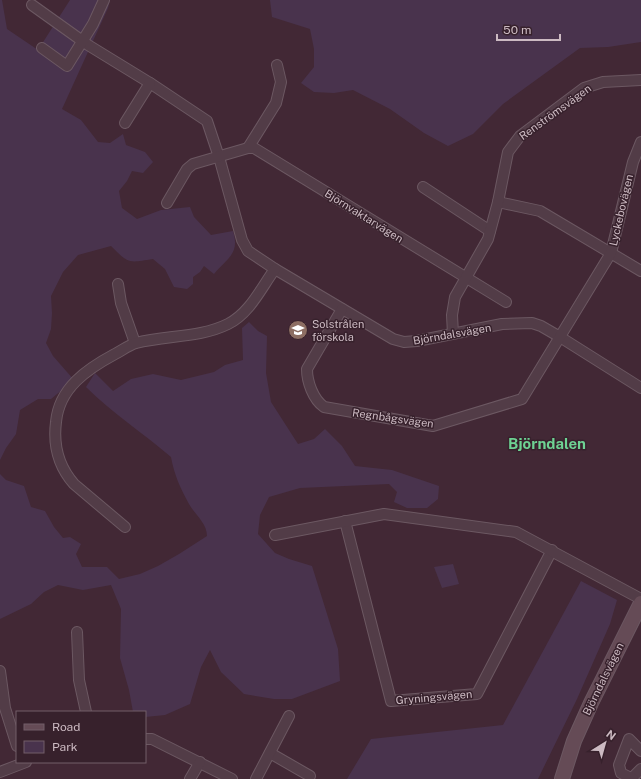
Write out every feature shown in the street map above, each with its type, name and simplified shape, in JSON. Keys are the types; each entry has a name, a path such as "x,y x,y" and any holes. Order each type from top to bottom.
{"street":[{"path":"42,48 67,66 93,24 104,0"},
{"name":"Björndalsvägen","path":"32,5 83,41 207,121 242,240 248,251 274,269 392,339 404,342 417,341 502,324 532,323 541,326 560,337 641,388"},
{"path":"167,203 187,169 193,164 219,158 248,148 276,103 281,82 278,65"},
{"name":"Renströmsvägen","path":"453,334 452,314 455,297 488,239 498,202 508,152 520,136 584,88 603,82 641,80"},
{"path":"125,123 150,83"},
{"name":"Lyckebovägen","path":"560,337 611,253 637,165 641,142"},
{"name":"Björnvaktarvägen","path":"248,148 254,148 261,152 506,302"},
{"path":"423,187 490,231"},
{"path":"498,202 540,211 641,272"},
{"path":"125,528 74,484 61,466 56,449 55,430 56,416 62,401 70,388 82,374 95,365 135,343 206,332 228,324 246,310 274,269"},
{"path":"118,284 121,303 135,343"},
{"name":"Regnbågsvägen","path":"342,309 307,369 312,390 319,403 329,409 433,426 522,399 560,337"},
{"path":"275,534 384,514 516,532 641,599"},
{"name":"Gryningsvägen","path":"345,521 391,701 477,694 552,550"},
{"name":"Björndalsvägen","path":"562,779 574,741 588,709 641,603"},
{"path":"77,632 80,680 86,711"},
{"path":"0,671 5,708 16,743"},
{"path":"256,779 290,716"},
{"path":"146,739 152,739 232,779"},
{"path":"641,751 629,739 619,766 621,773 633,778 641,768"},
{"path":"270,754 310,776"},
{"path":"190,779 200,762"},
{"path":"0,772 21,763"}],"green space":[{"path":"0,0 2,0 7,29 38,50 70,0 110,0 108,8 62,109 81,120 98,142 110,143 123,134 126,145 145,152 153,162 143,173 132,171 127,181 119,191 122,208 137,219 161,210 190,207 194,217 211,235 233,231 235,245 231,255 214,274 204,266 200,272 193,277 193,284 187,289 174,287 165,269 153,259 129,261 111,246 78,255 63,272 51,296 51,329 46,343 53,356 74,380 51,399 38,399 20,410 16,434 0,460"},
{"path":"270,0 641,0 641,42 608,47 580,48 503,104 473,134 448,146 424,133 390,109 353,90 334,93 314,92 301,83 314,67 314,49 310,29 272,17"},
{"path":"249,322 258,331 267,336 266,373 271,402 298,444 314,439 325,429 342,446 355,466 392,470 439,486 438,499 427,508 407,508 394,502 397,492 389,484 300,488 269,497 260,515 258,534 275,553 312,566 338,649 340,681 292,699 274,699 244,694 221,672 210,650 201,667 190,704 165,715 146,717 146,711 133,711 129,690 120,658 121,609 111,585 83,590 58,585 44,592 31,604 0,619 0,474 6,480 24,486 31,507 45,511 54,527 63,538 70,537 81,544 76,554 82,567 107,567 119,579 140,574 179,554 207,536 203,523 191,508 180,487 171,457 106,406 86,387 95,373 113,391 131,379 153,374 181,380 214,372 225,365 243,360 242,328"},
{"path":"453,564 459,584 442,588 434,567"},
{"path":"581,581 617,600 610,624 577,699 538,779 347,779 371,739 503,725"}],"place":[{"name":"Solstrålen förskola","path":"298,330"}],"district":[{"name":"Björndalen","path":"547,444"}]}
